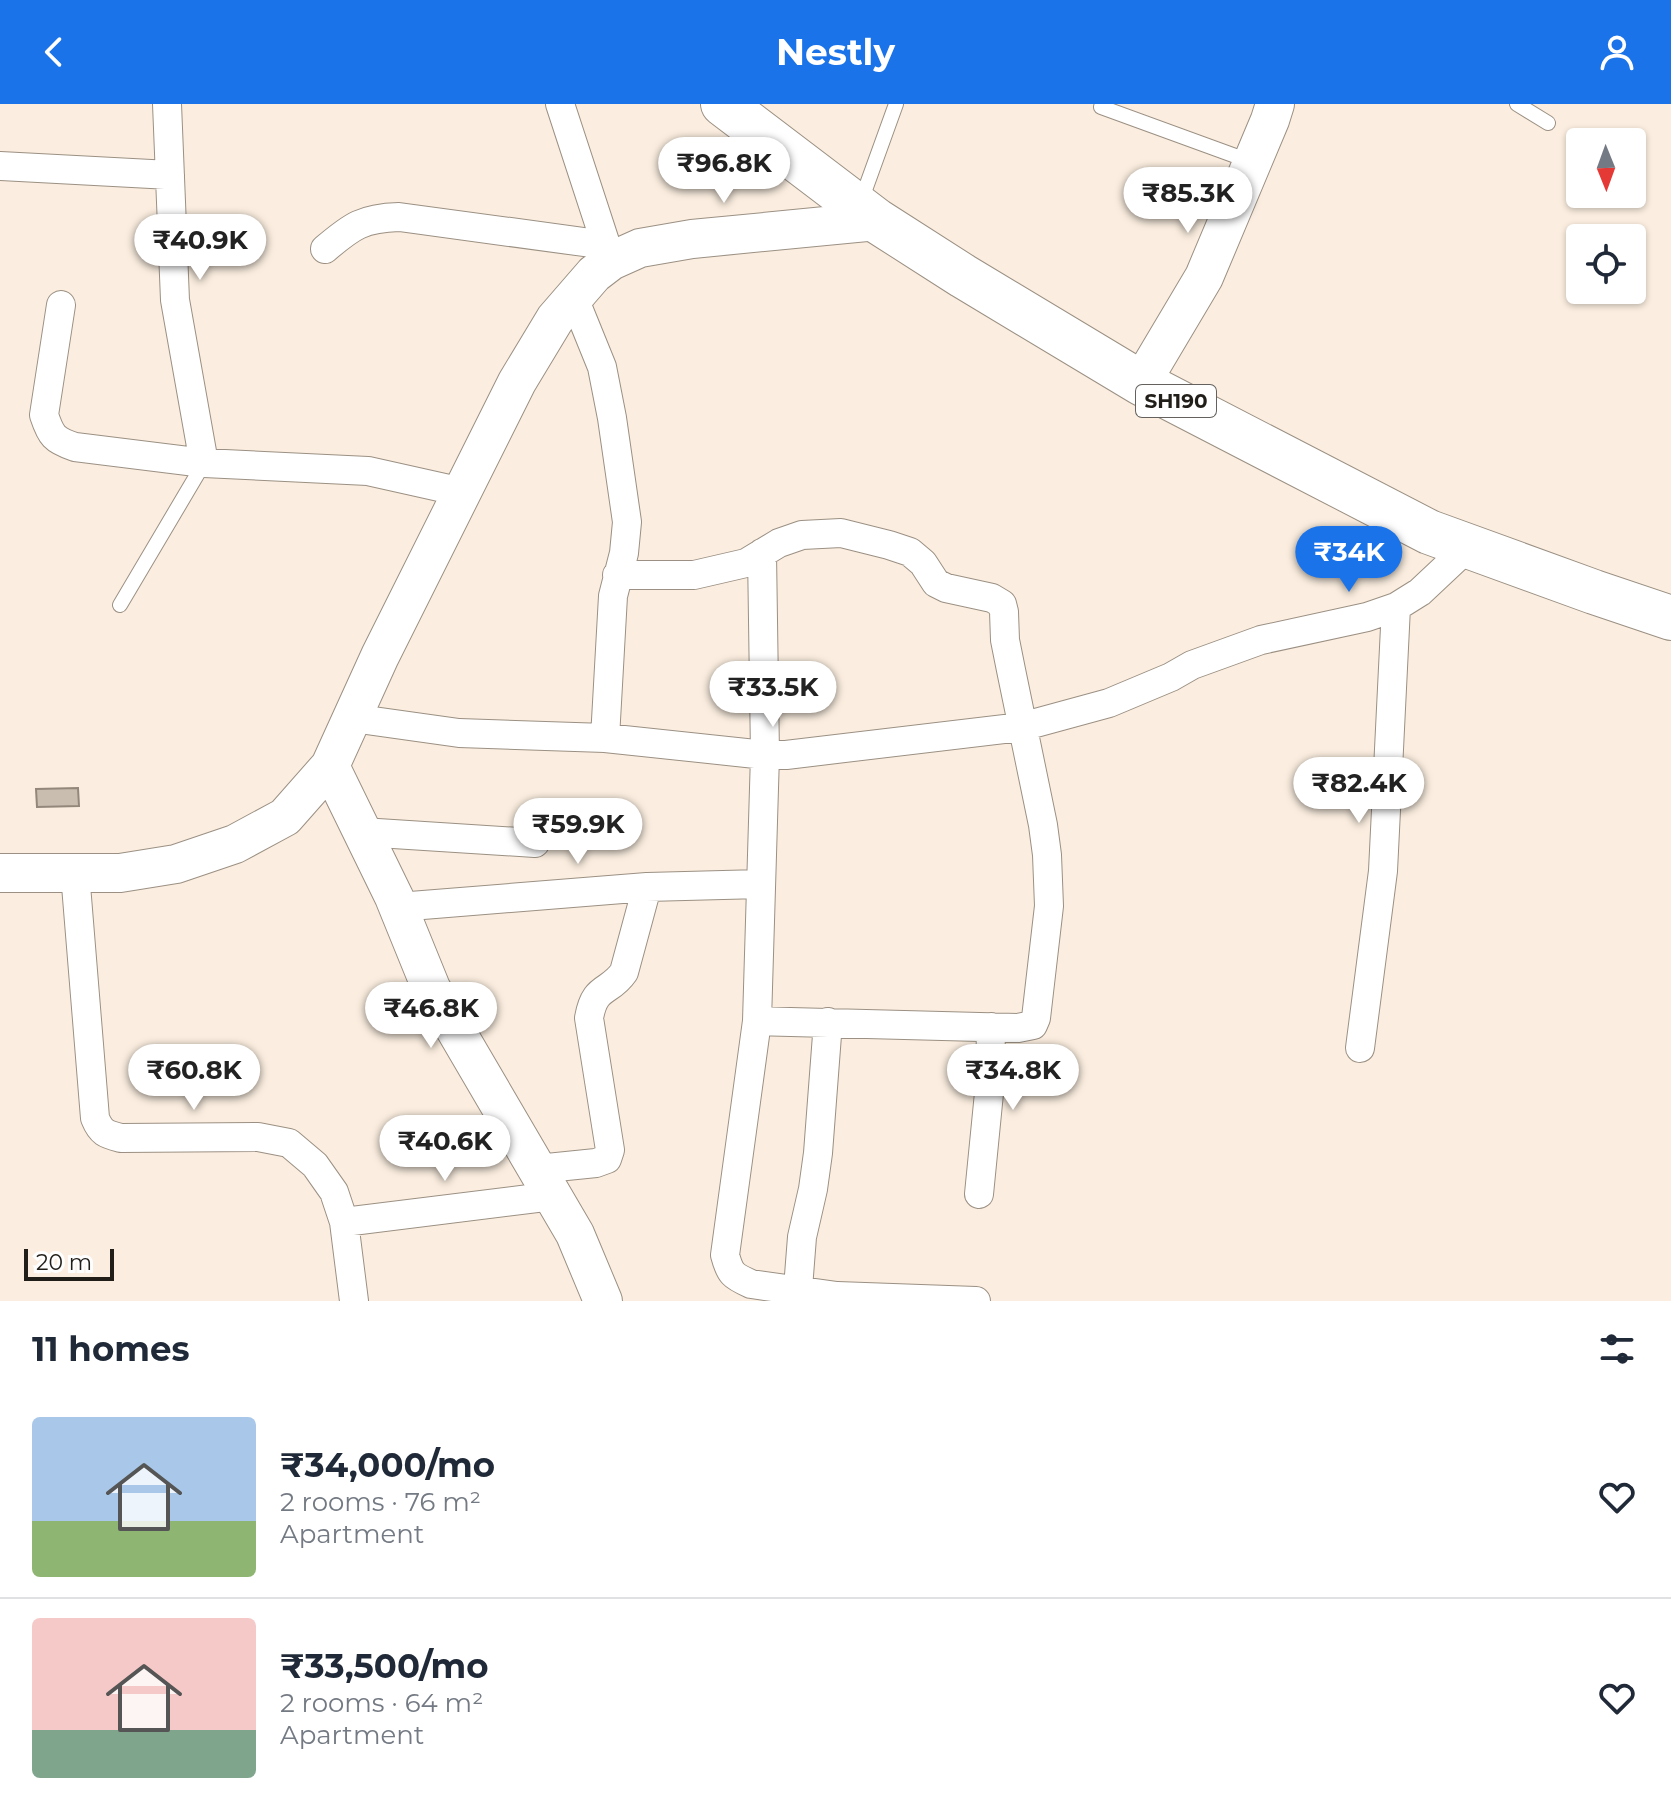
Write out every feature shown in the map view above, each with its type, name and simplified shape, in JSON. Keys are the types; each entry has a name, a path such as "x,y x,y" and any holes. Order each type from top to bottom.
{"main road":[{"name":"SH190","path":"723,104 868,214 963,276 1141,383 1429,532 1671,618"},
{"path":"1141,383 1204,277 1275,104"},
{"path":"0,873 120,873 176,864 235,844 285,817 330,766 517,382 555,319 609,253 692,239 762,233 868,214"},
{"path":"330,766 398,907 431,988 575,1234 603,1301"}],"street":[{"path":"167,104 175,300 204,463"},
{"path":"325,249 351,228 375,218 399,217 609,253 560,104"},
{"path":"0,166 170,175"},
{"path":"574,298 602,367 627,522 624,553 613,596 605,738"},
{"path":"61,305 44,415 50,432 58,441 75,447 204,463 368,471 462,492"},
{"path":"617,575 694,575 746,563 779,543 802,535 841,533 910,552 923,563 936,583 1002,604 1005,640 1047,855 1049,906 1033,1025 1026,1028 757,1021"},
{"path":"352,718 459,733 605,738 765,755 1021,727 1109,703 1192,665 1261,640 1367,617 1396,607 1420,592 1469,546"},
{"path":"762,553 765,755 757,1021 725,1255 730,1272 738,1279 798,1296 976,1301"},
{"path":"1360,1048 1383,871 1396,607"},
{"path":"362,832 535,843"},
{"path":"75,873 95,1118 99,1128 106,1134 121,1138 258,1137 289,1143 315,1165 334,1192 344,1222 354,1301"},
{"path":"398,907 647,887 761,884"},
{"path":"344,1222 545,1183 607,1159 610,1150 589,1018 591,1004 598,993 624,972 647,887"},
{"path":"798,1296 802,1237 818,1153 828,1022"},
{"path":"979,1194 990,1083 991,1027"}],"lane":[{"path":"868,214 896,104"},
{"path":"1517,104 1548,123"},
{"path":"1101,107 1252,162"},
{"path":"120,605 204,463"}],"building":[{"path":"78,788 79,806 37,807 36,789"}]}
